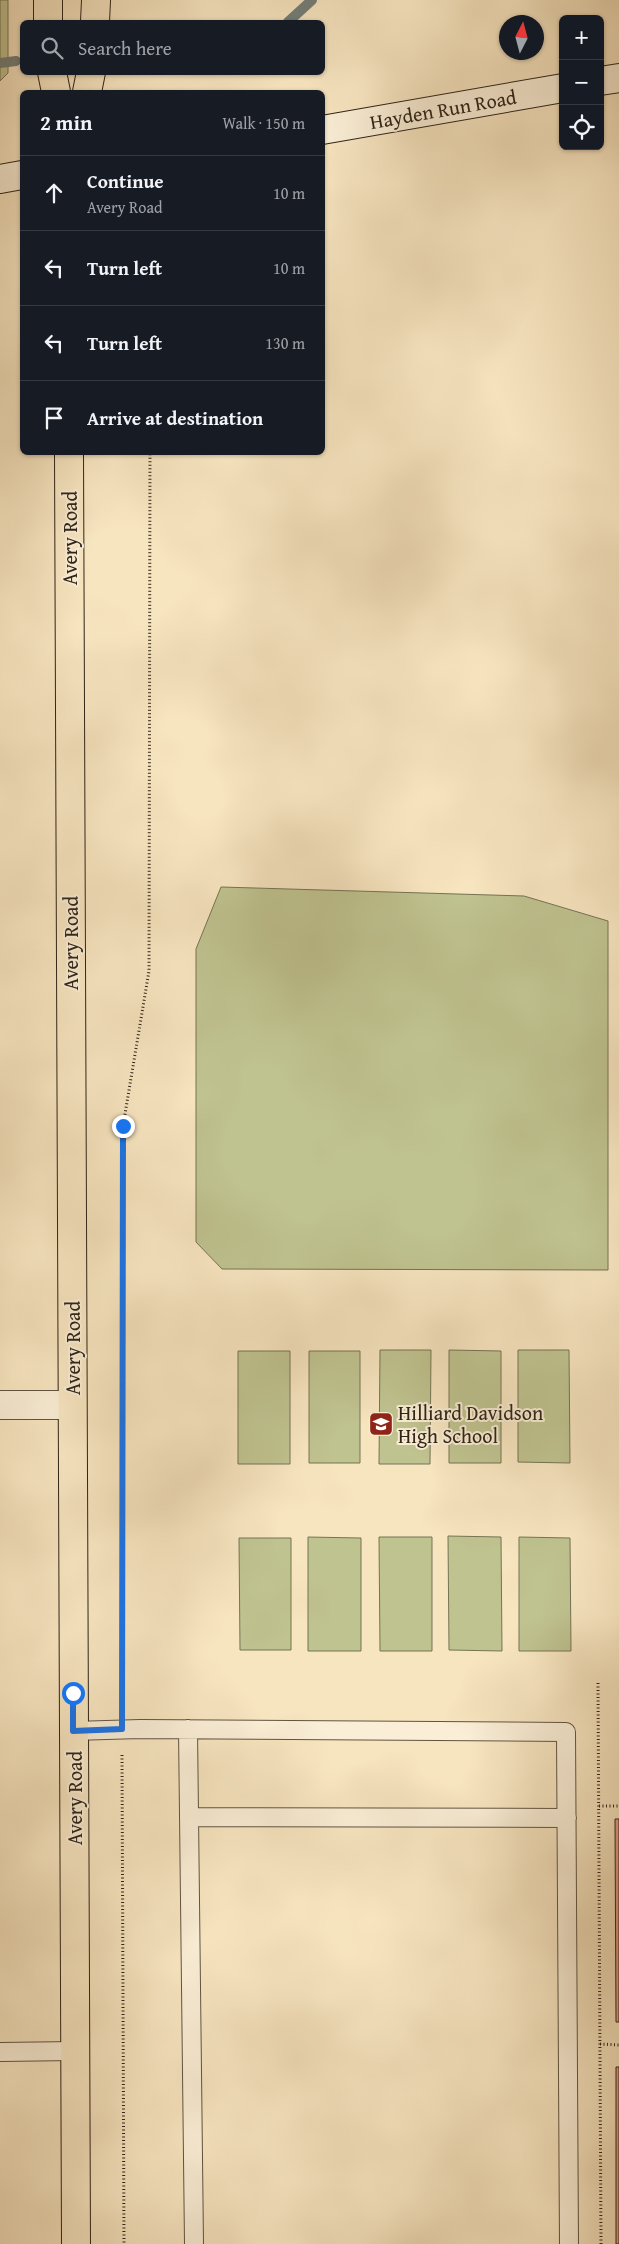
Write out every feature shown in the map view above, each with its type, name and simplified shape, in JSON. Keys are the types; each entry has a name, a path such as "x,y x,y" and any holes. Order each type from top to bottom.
{"main road":[{"path":"48,0 48,20"},
{"path":"95,20 96,0"},
{"path":"53,75 56,90"},
{"path":"87,90 90,75"},
{"path":"604,80 619,78"},
{"name":"Hayden Run Road","path":"325,129 559,89"},
{"path":"0,178 20,175"},
{"name":"Avery Road","path":"69,455 76,2244"},
{"path":"0,1405 72,1405"}],"lane":[{"path":"188,1729 194,2244"},
{"path":"73,1731 188,1729 566,1732 569,2244"},
{"path":"189,1817 567,1818"},
{"path":"0,2052 75,2051"}],"path":[{"path":"124,2244 122,1729 123,1126 149,971 150,455"},
{"path":"598,1683 601,2244"},
{"path":"599,1806 619,1806"},
{"path":"600,2044 619,2045"}],"green space":[{"path":"0,0 8,0 8,73 0,81"},
{"path":"221,887 524,896 608,921 608,1270 222,1269 196,1242 196,949"},
{"path":"380,1350 431,1350 430,1464 379,1464"},
{"path":"449,1350 501,1351 501,1463 449,1463"},
{"path":"518,1350 569,1350 570,1463 518,1462"},
{"path":"238,1351 290,1351 290,1464 238,1464"},
{"path":"309,1351 360,1351 360,1463 309,1463"},
{"path":"448,1536 501,1537 502,1651 449,1650"},
{"path":"308,1537 361,1538 361,1651 308,1651"},
{"path":"379,1537 432,1537 432,1651 380,1651"},
{"path":"519,1537 570,1538 571,1651 519,1651"},
{"path":"239,1538 291,1538 291,1650 240,1650"}],"building":[{"path":"615,1819 619,1819 619,2022 616,2022"},
{"path":"616,2067 619,2067 619,2244 616,2244"}],"waterway":[{"path":"290,20 312,0"},
{"path":"0,63 16,61"}],"place":[{"name":"Hilliard Davidson High School","path":"381,1424"}],"route":[{"path":"73,1693 73,1731 122,1729 123,1126"}]}
